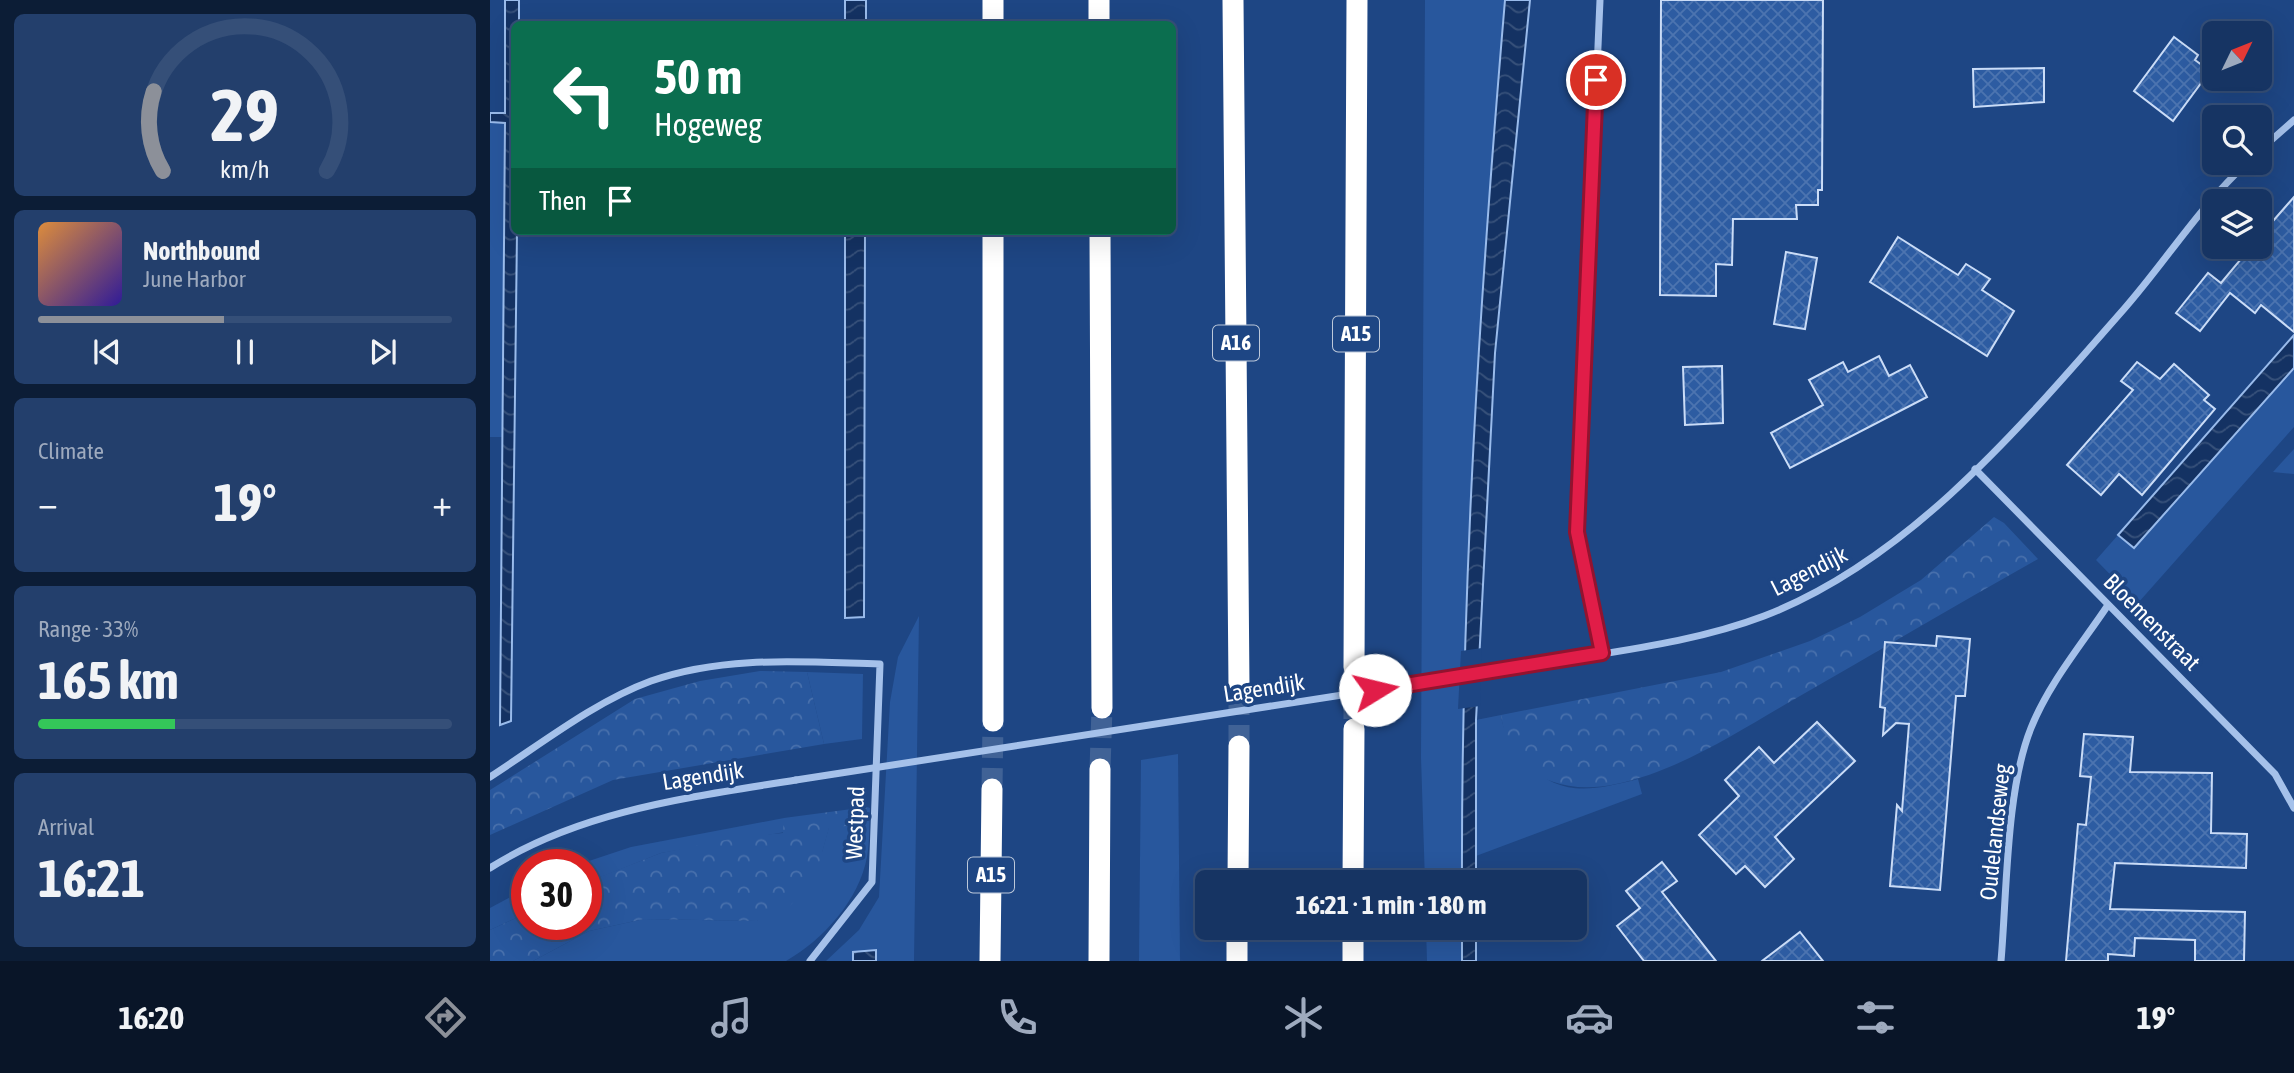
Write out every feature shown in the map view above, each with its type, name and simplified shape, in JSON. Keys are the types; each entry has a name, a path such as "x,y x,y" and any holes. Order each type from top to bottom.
{"highway":[{"path":"993,0 993,21"},
{"path":"1099,0 1100,21"},
{"name":"A16","path":"1233,0 1239,686"},
{"name":"A15","path":"1354,667 1357,0"},
{"path":"993,235 993,721"},
{"path":"1100,235 1102,708"},
{"path":"1353,870 1354,729"},
{"path":"1238,870 1239,746"},
{"path":"1099,961 1101,769"},
{"name":"A15","path":"990,961 992,789"},
{"path":"1237,940 1237,961"},
{"path":"1353,940 1353,961"}],"street":[{"path":"1600,0 1577,532 1602,653"},
{"path":"2272,139 2294,120"},
{"name":"Lagendijk","path":"490,868 575,827 654,804 1541,664 1674,641 1763,616 1836,582 1883,552 1975,469 2038,405 2126,307 2192,223 2236,175"},
{"name":"Bloemenstraat","path":"1975,469 2275,774 2294,808"},
{"name":"Oudelandseweg","path":"2001,961 2017,772 2031,727 2054,685 2108,605"},
{"name":"Westpad","path":"490,777 610,701 650,682 697,668 770,661 880,664 872,882 810,961"}],"green space":[{"path":"1425,0 1505,0 1474,441 1465,661 1462,870 1425,870 1421,757"},
{"path":"490,122 505,122 503,437 490,437"},
{"path":"2294,368 2294,427 2138,603 2096,560 2118,535 2134,547"},
{"path":"2294,449 2294,474 2273,472"},
{"path":"1994,517 2004,523 2038,559 1730,737 1663,770 1596,787 1558,784 1527,767 1506,736 1501,715 1721,672 1810,641 1860,617 1921,580"},
{"path":"919,616 914,961 826,961 859,930 879,897 890,702 898,657"},
{"path":"760,671 807,672 824,744 613,780 490,835 490,790 635,699 700,681"},
{"path":"807,672 863,674 862,739 824,744"},
{"path":"1501,715 1505,731 1513,745 1533,768 1546,778 1573,788 1603,787 1638,779 1642,794 1476,856 1476,720"},
{"path":"1178,754 1180,961 1139,961 1141,760"},
{"path":"867,807 870,808 868,851 863,873 848,903 826,930 786,961 533,961 572,940 602,940 602,928 644,919 757,921 822,852 829,827 862,824"},
{"path":"867,807 862,824 829,828 815,878 788,908 757,921 644,919 602,928 602,876 661,853 740,837 783,833 784,818"},
{"path":"784,818 785,832 661,853 602,877 602,857 631,847"},
{"path":"511,897 511,920 490,930 490,908"},
{"path":"511,920 511,940 572,940 533,961 490,961 490,930"},
{"path":"1426,940 1462,940 1462,961 1427,961"}],"water":[{"path":"505,0 519,0 519,21 511,21 511,235 517,235 511,721 500,725 505,123 490,122 490,113 505,113"},
{"path":"845,0 866,0 866,21 845,21"},
{"path":"1505,0 1530,0 1495,353 1476,720 1476,870 1462,870 1469,551 1488,220"},
{"path":"845,235 865,235 864,617 845,618"},
{"path":"2294,335 2294,368 2134,548 2118,535"},
{"path":"1462,940 1476,940 1476,961 1462,961"},
{"path":"876,950 876,961 853,961 853,952"}],"pier":[{"path":"1482,648 1480,706 1458,709 1461,651"}],"building":[{"path":"1661,0 1823,0 1822,190 1818,190 1818,205 1796,205 1797,219 1733,219 1732,265 1716,264 1716,296 1660,295"},
{"path":"2174,37 2198,55 2195,60 2202,65 2202,82 2173,121 2134,91"},
{"path":"2044,68 2044,102 1974,107 1973,69"},
{"path":"2294,197 2294,332 2261,305 2255,313 2230,293 2200,331 2176,313 2208,273 2221,283 2241,259 2272,259 2272,222"},
{"path":"1898,237 1958,275 1966,264 1990,279 1982,290 2014,311 1987,356 1870,282"},
{"path":"1786,252 1817,258 1805,329 1774,324"},
{"path":"1879,356 1889,376 1910,365 1927,397 1790,468 1771,433 1823,405 1809,380 1843,362 1848,372"},
{"path":"2137,362 2160,379 2174,364 2209,395 2204,400 2215,409 2142,495 2119,474 2101,495 2067,465 2133,390 2121,381"},
{"path":"1722,366 1723,423 1685,425 1683,367"},
{"path":"1937,636 1970,639 1965,696 1956,696 1940,890 1890,886 1897,805 1902,811 1909,724 1896,723 1883,735 1885,708 1880,707 1885,642 1936,646"},
{"path":"1817,722 1855,761 1775,837 1794,859 1765,887 1745,866 1736,874 1699,835 1739,796 1725,780 1759,747 1774,763"},
{"path":"2084,734 2133,737 2130,772 2212,773 2211,833 2247,834 2246,868 2115,863 2110,909 2245,912 2244,961 2195,961 2195,940 2135,938 2134,956 2108,954 2108,961 2066,961 2078,824 2086,825 2091,777 2080,776"},
{"path":"1662,862 1677,881 1662,892 1716,961 1644,961 1617,926 1640,908 1626,891"},
{"path":"1800,932 1823,961 1762,961"}],"tunnel":[{"path":"1354,667 1354,729"},
{"path":"1239,686 1239,746"},
{"path":"1100,769 1102,708"},
{"path":"992,789 993,721"}],"route":[{"path":"1375,690 1602,653 1577,532 1596,80"}]}
